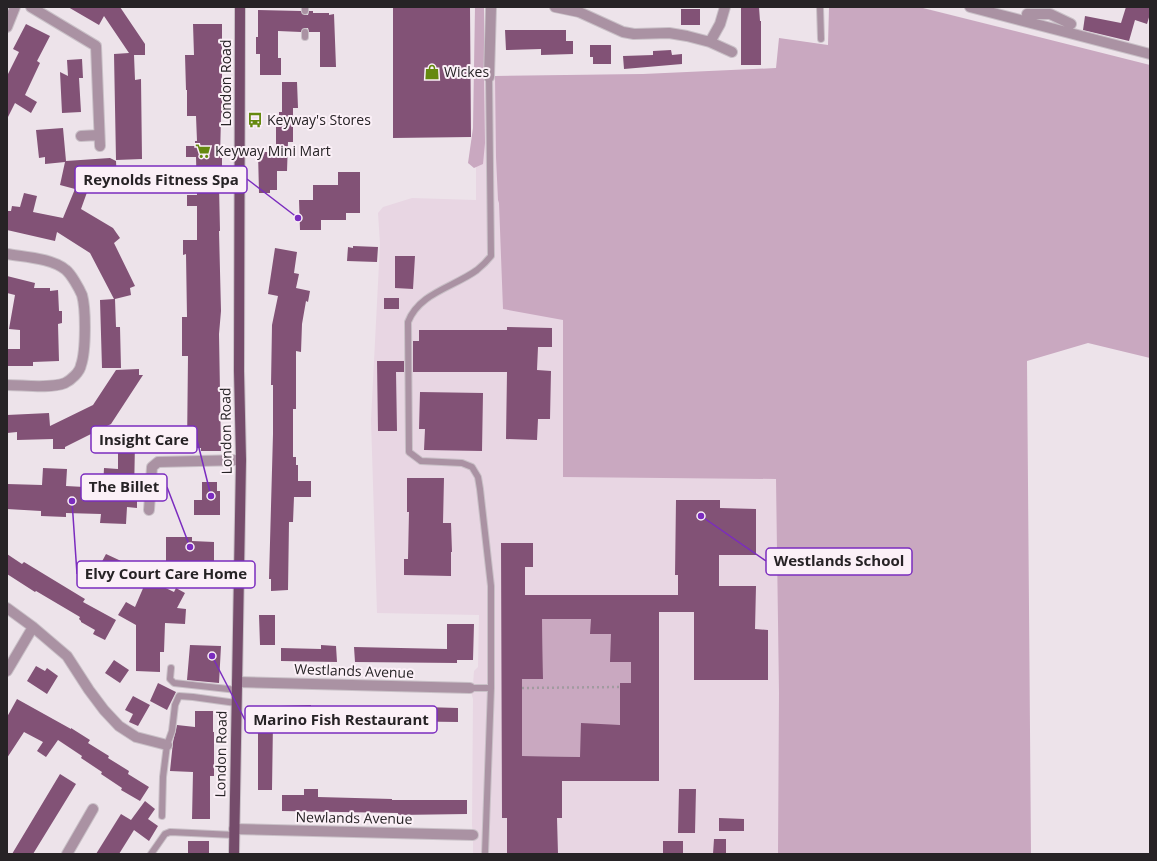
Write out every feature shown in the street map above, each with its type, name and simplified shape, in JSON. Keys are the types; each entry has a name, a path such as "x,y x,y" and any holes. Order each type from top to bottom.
{"main road":[{"name":"London Road","path":"234,854 241,460 240,7"}],"street":[{"path":"7,27 15,7"},
{"path":"31,7 96,46 100,146"},
{"path":"489,77 491,7"},
{"path":"555,7 579,12 623,32 634,34 669,33 687,36 710,42 732,52"},
{"path":"710,42 720,24 725,7"},
{"path":"970,7 1150,54"},
{"path":"1027,14 1051,11 1071,24"},
{"path":"81,136 99,134"},
{"path":"7,254 50,262 66,270 78,286 84,305 84,354 81,367 74,376 65,383 50,386 7,385"},
{"path":"149,510 152,467 158,462 241,460"},
{"path":"7,608 33,626 67,656 89,690 104,710 119,726 136,737 167,745"},
{"path":"7,671 33,626"},
{"name":"Westlands Avenue","path":"237,686 470,688"},
{"path":"67,854 93,809"},
{"name":"Newlands Avenue","path":"234,832 473,835"}],"lane":[{"path":"820,7 821,40"},
{"path":"485,854 491,688 491,586 478,477 472,467 462,463 421,461 409,452 408,322 410,315 417,306 428,297 478,270 491,256 489,77"},
{"path":"171,668 170,679 174,684 237,686"},
{"path":"470,688 491,688"},
{"path":"162,816 163,777 167,745 172,731 175,705 179,696 236,702"},
{"path":"151,854 165,834 170,832 234,832"}],"path":[{"path":"522,688 620,687"}],"shaded area":[{"path":"475,7 484,7 485,143 483,164 474,168 468,163 473,128"},
{"path":"829,7 919,7 1150,65 1150,358 1088,343 1027,361 1031,854 778,854 779,693 776,479 563,477 563,320 503,309 496,157 495,76 643,74 776,68 779,38 828,45"},
{"path":"643,74 1031,854 473,854 473,699 470,688 473,684 474,671 478,667 479,615 377,613 371,420 380,244 378,213 383,207 412,198 476,200 476,77"},
{"path":"643,618 631,649 631,683 620,684 620,716 640,758 522,756 521,679 543,679 542,619"}],"building":[{"path":"68,7 120,7 145,44 145,55 134,55 135,80 141,79 142,159 116,160 114,54 129,53 104,16 99,25"},
{"name":"Wickes","path":"393,7 470,7 471,137 393,138"},
{"path":"741,7 759,7 761,21 761,65 741,65"},
{"path":"1126,7 1150,7 1150,14 1147,24 1135,20 1129,41 1083,30 1085,16 1121,23"},
{"path":"681,9 700,9 700,25 681,25"},
{"path":"258,10 301,11 305,15 308,15 309,11 313,11 313,13 329,13 329,15 334,14 336,67 320,67 320,32 309,32 308,28 305,28 301,32 278,31 278,58 281,58 281,75 260,75 260,54 256,54 256,37 258,37"},
{"path":"26,24 50,36 37,61 40,63 25,95 37,102 31,113 15,103 7,119 7,76 19,52 13,49"},
{"path":"193,24 222,24 222,116 220,158 222,158 222,186 219,186 221,451 201,451 201,448 187,448 188,356 182,356 182,317 187,317 186,254 183,255 183,240 197,240 197,206 187,206 187,195 197,195 196,157 186,157 186,146 195,146 195,141 197,141 196,116 187,116 185,55 194,55"},
{"path":"505,30 566,30 566,41 573,41 573,54 541,55 541,49 506,50"},
{"path":"590,45 611,45 611,64 593,64 593,57 590,57"},
{"path":"671,50 672,55 682,54 682,64 624,69 623,56 653,55 653,51"},
{"path":"82,59 83,78 79,78 81,112 62,113 60,72 68,76 67,60"},
{"path":"282,82 297,82 298,108 293,108 293,142 288,142 287,171 277,171 277,190 270,190 270,193 259,193 258,152 276,152 276,127 279,127 279,112 282,112"},
{"path":"63,128 66,161 110,158 116,161 117,182 90,184 81,209 113,228 120,238 114,243 135,286 130,288 131,295 115,299 116,327 120,327 121,368 102,368 100,300 114,299 90,253 57,232 55,241 7,230 7,211 11,211 12,206 20,207 24,193 37,196 33,212 63,218 75,189 60,185 65,162 45,164 45,157 39,158 36,130"},
{"path":"338,172 360,172 360,213 346,213 346,220 321,220 321,230 300,230 299,200 313,200 313,185 338,185"},
{"path":"353,246 378,247 377,262 347,261 348,247 353,248"},
{"path":"275,248 297,252 294,273 299,274 296,288 310,291 308,302 306,301 302,324 301,352 296,351 296,409 293,409 293,457 296,457 296,465 298,465 298,481 311,481 311,497 294,497 293,522 289,522 288,590 271,591 271,579 269,579 273,434 273,385 271,385 272,325 278,296 268,294"},
{"path":"395,256 415,256 413,289 395,288"},
{"path":"7,276 35,283 34,288 50,288 50,291 58,290 59,311 62,311 62,323 58,324 59,361 33,362 33,366 7,366 7,349 20,349 20,330 9,329 15,295 7,293"},
{"path":"384,298 399,298 399,309 384,309"},
{"path":"507,327 552,328 552,347 538,347 537,370 551,371 550,419 538,419 537,440 506,439 507,372 413,372 413,341 419,341 419,330 507,330"},
{"path":"377,361 404,361 404,372 396,372 397,431 378,431"},
{"path":"139,369 139,375 143,375 111,424 65,447 65,449 53,449 53,439 17,440 17,432 7,433 7,415 49,413 50,426 93,405 116,370"},
{"path":"420,392 483,393 482,451 424,450 425,429 419,429"},
{"path":"118,430 145,430 145,442 135,442 134,495 137,495 137,508 127,507 126,524 100,523 101,514 66,513 66,517 41,516 41,511 7,509 7,484 42,485 43,468 67,469 66,486 103,488 104,468 118,469"},
{"path":"407,478 444,478 443,523 451,523 451,576 404,575 404,559 408,559 409,512 407,512"},
{"path":"202,482 217,482 217,491 220,491 220,515 194,515 194,500 202,500"},
{"path":"676,500 720,500 720,508 756,509 756,555 719,555 719,586 756,586 755,629 768,630 768,680 694,680 694,612 659,612 659,781 562,781 562,818 557,818 558,854 507,854 507,818 502,818 501,543 533,543 533,567 525,567 525,595 678,595 678,575 675,575","holes":["542,619 591,619 590,634 611,634 610,662 631,662 631,683 620,683 620,725 581,723 580,757 522,756 522,679 543,679"]},
{"path":"166,537 192,537 192,541 214,542 214,562 208,562 208,568 166,567"},
{"path":"7,554 22,564 24,562 85,599 83,602 116,620 105,640 93,634 95,630 81,622 79,619 80,617 36,591 35,592 7,574"},
{"path":"106,554 134,567 116,567 112,575 98,569"},
{"path":"147,579 174,592 176,588 185,593 177,608 186,609 185,624 165,623 164,652 160,652 160,672 136,671 136,625 118,615 126,602 135,607"},
{"path":"259,615 275,615 275,645 260,645"},
{"path":"447,624 474,624 473,660 457,660 457,663 355,662 354,647 447,649"},
{"path":"190,645 221,646 219,683 187,680"},
{"path":"321,645 336,646 337,662 281,661 281,648 321,649"},
{"path":"114,660 129,670 120,683 105,673"},
{"path":"36,666 45,671 47,668 58,676 47,694 27,681"},
{"path":"158,683 176,692 167,710 150,701"},
{"path":"133,696 150,705 138,726 129,722 133,714 125,710"},
{"path":"17,699 90,740 88,743 129,771 128,774 149,787 140,801 121,790 122,788 101,774 102,772 81,758 82,756 58,740 46,757 37,751 43,742 24,732 7,758 7,717"},
{"path":"311,705 311,707 350,708 392,708 392,706 458,708 458,722 320,722 320,719 280,718 280,706"},
{"path":"195,711 213,711 214,776 210,776 210,819 192,819 193,772 170,771 173,742 177,725 195,727"},
{"path":"258,721 273,721 272,790 258,790"},
{"path":"60,774 76,784 33,854 12,854"},
{"path":"304,789 318,789 318,797 392,800 467,800 467,814 398,815 398,813 282,811 282,795 304,795"},
{"path":"679,789 696,789 695,833 678,833"},
{"path":"145,801 155,809 148,819 158,826 149,841 134,830 119,854 96,854 121,814 131,820"},
{"path":"719,818 744,819 744,831 719,831"},
{"path":"714,839 726,839 726,854 713,854"},
{"path":"188,841 209,841 209,854 188,854"},
{"path":"663,841 683,841 683,854 663,854"}],"place":[{"name":"Wickes","path":"432,72"},
{"name":"Keyway's Stores","path":"255,120"},
{"name":"Keyway Mini Mart","path":"203,151"},
{"name":"Reynolds Fitness Spa","path":"298,218"},
{"name":"Insight Care","path":"211,496"},
{"name":"Elvy Court Care Home","path":"72,501"},
{"name":"Westlands School","path":"701,516"},
{"name":"The Billet","path":"190,547"},
{"name":"Marino Fish Restaurant","path":"212,656"}]}
